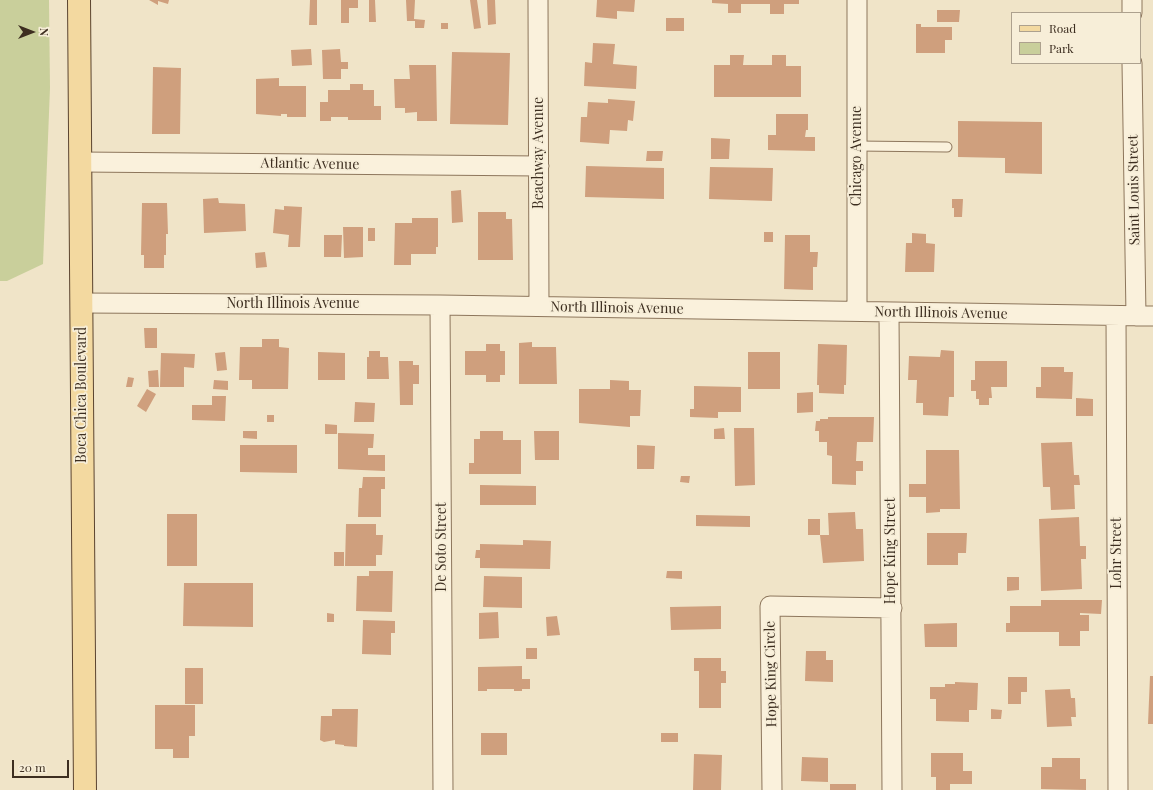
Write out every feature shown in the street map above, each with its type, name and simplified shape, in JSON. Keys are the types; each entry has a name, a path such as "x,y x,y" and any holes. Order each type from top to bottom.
{"main road":[{"name":"Boca Chica Boulevard","path":"79,0 84,790"}],"street":[{"name":"Beachway Avenue","path":"538,0 539,306"},
{"name":"Chicago Avenue","path":"857,0 857,312"},
{"path":"1132,0 1132,12"},
{"name":"Saint Louis Street","path":"1132,64 1144,316"},
{"name":"Atlantic Avenue","path":"81,162 539,166"},
{"name":"North Illinois Avenue","path":"81,303 539,306 1144,316"},
{"name":"De Soto Street","path":"440,305 443,790"},
{"name":"Hope King Street","path":"889,312 892,790"},
{"name":"Lohr Street","path":"1116,316 1118,790"},
{"name":"Hope King Circle","path":"772,790 770,606 892,608"}],"lane":[{"path":"857,146 947,147"}],"green space":[{"path":"0,0 49,0 50,88 43,264 7,281 0,281"}],"building":[{"path":"149,0 169,0 168,4 158,1 158,5"},
{"path":"310,0 317,0 317,25 309,25"},
{"path":"341,0 358,0 358,8 349,8 349,23 341,23"},
{"path":"369,0 375,0 376,22 369,22"},
{"path":"406,0 415,0 414,19 425,20 424,28 415,28 415,21 407,21"},
{"path":"470,0 477,0 481,28 474,29"},
{"path":"487,0 495,0 496,24 488,25"},
{"path":"597,0 635,0 634,12 617,11 617,19 596,17"},
{"path":"712,0 799,0 799,4 784,4 784,14 770,14 770,4 741,4 741,13 728,13 728,4 712,3"},
{"path":"937,10 960,10 959,22 937,22"},
{"path":"666,18 684,18 684,31 666,31"},
{"path":"441,23 448,23 448,29 441,29"},
{"path":"916,24 921,24 921,27 952,27 952,40 945,40 945,53 916,53"},
{"path":"593,43 615,44 613,64 637,66 636,89 584,86 585,62 592,63"},
{"path":"311,49 312,65 292,66 291,50"},
{"path":"340,49 341,62 348,62 348,69 341,69 341,79 323,79 322,50"},
{"path":"452,52 510,53 508,125 450,124"},
{"path":"730,55 744,55 743,65 772,65 772,55 786,55 786,66 801,66 801,97 714,97 714,65 730,65"},
{"path":"409,65 436,65 437,121 417,121 417,112 405,113 405,108 395,108 394,79 410,79"},
{"path":"153,67 181,68 180,134 152,134"},
{"path":"279,78 279,86 306,86 306,117 287,117 287,114 281,114 281,116 256,114 256,79"},
{"path":"350,84 363,84 363,90 374,90 374,106 381,106 381,120 348,120 348,117 331,117 331,121 320,121 320,102 328,102 328,90 350,90"},
{"path":"608,99 635,101 633,121 628,120 627,131 610,130 609,144 580,142 581,117 587,117 588,102 608,103"},
{"path":"776,114 808,114 808,130 806,130 805,137 815,137 815,151 768,150 768,135 776,135"},
{"path":"958,121 1042,122 1042,174 1005,173 1005,158 958,157"},
{"path":"711,138 730,139 729,159 711,159"},
{"path":"647,151 663,151 662,161 646,161"},
{"path":"586,166 664,168 664,199 585,197"},
{"path":"710,167 773,168 772,201 709,199"},
{"path":"461,190 463,222 452,223 451,191"},
{"path":"218,198 219,203 245,204 246,231 204,233 203,199"},
{"path":"952,199 963,199 962,217 954,217"},
{"path":"142,203 167,203 168,234 166,234 166,255 164,255 164,268 144,268 144,255 141,255"},
{"path":"284,206 302,207 300,247 288,247 289,235 273,233 275,209 284,210"},
{"path":"478,212 506,212 506,219 512,219 513,260 478,260"},
{"path":"412,218 438,218 438,247 436,247 436,254 411,254 411,265 394,265 395,223 412,223"},
{"path":"343,227 363,227 363,257 344,258"},
{"path":"368,228 375,228 375,241 368,241"},
{"path":"764,232 773,232 773,242 764,242"},
{"path":"912,233 926,234 926,243 935,244 934,272 905,272 906,243 912,243"},
{"path":"324,235 342,235 341,257 324,257"},
{"path":"785,235 810,235 810,252 818,252 817,267 813,267 813,290 784,289"},
{"path":"265,252 267,267 256,268 255,253"},
{"path":"144,328 157,328 157,348 145,348"},
{"path":"262,339 279,339 279,347 289,348 288,389 252,389 252,380 239,380 240,347 262,347"},
{"path":"532,342 532,347 556,347 557,384 519,384 519,343"},
{"path":"486,344 500,344 500,351 505,351 505,375 500,375 500,382 486,382 486,375 465,375 465,351 486,351"},
{"path":"818,344 847,345 846,385 844,385 844,394 819,393 819,385 817,385"},
{"path":"941,350 954,351 954,397 949,397 948,416 923,415 923,403 916,403 917,380 908,380 909,356 940,357"},
{"path":"369,351 380,351 380,357 388,357 389,379 367,379 367,357 369,357"},
{"path":"225,352 227,370 217,371 215,353"},
{"path":"318,352 345,353 345,380 318,380"},
{"path":"748,352 780,352 780,389 748,389"},
{"path":"161,353 195,354 194,368 184,367 184,387 160,387"},
{"path":"399,361 413,361 413,365 419,365 419,384 413,384 413,405 400,405"},
{"path":"975,361 1007,361 1007,387 991,387 992,398 989,398 989,405 979,405 979,399 976,399 976,391 971,391 971,380 975,380"},
{"path":"1041,367 1064,367 1064,372 1073,372 1072,399 1036,398 1036,387 1041,387"},
{"path":"158,370 159,387 149,387 148,371"},
{"path":"128,377 134,378 132,387 126,387"},
{"path":"214,380 228,381 228,390 213,389"},
{"path":"610,380 629,381 629,390 641,390 640,416 630,416 630,427 579,423 579,389 610,389"},
{"path":"694,386 741,387 741,412 718,412 718,418 690,417 690,409 694,409"},
{"path":"147,389 156,394 146,412 137,406"},
{"path":"813,392 813,412 797,413 797,393"},
{"path":"212,396 226,396 225,421 192,420 192,405 212,405"},
{"path":"1076,398 1093,399 1093,416 1076,416"},
{"path":"355,402 375,403 374,422 354,422"},
{"path":"267,415 274,415 274,422 267,422"},
{"path":"828,417 874,417 873,442 857,442 856,461 863,461 863,471 856,471 856,485 832,484 832,456 827,455 827,442 819,442 819,431 815,431 816,421 820,421 820,419 828,419"},
{"path":"325,424 337,425 337,434 325,434"},
{"path":"724,428 725,439 714,439 714,429"},
{"path":"734,428 754,428 755,485 735,486"},
{"path":"243,431 257,431 257,439 243,438"},
{"path":"480,431 503,431 503,440 521,440 521,474 469,474 469,463 474,463 474,439 480,439"},
{"path":"534,431 559,431 559,460 535,460"},
{"path":"338,433 374,434 373,448 368,448 368,455 385,455 385,471 338,469"},
{"path":"1072,442 1074,475 1079,475 1080,485 1074,485 1075,509 1051,510 1050,487 1043,487 1041,443"},
{"path":"240,445 297,445 297,473 240,472"},
{"path":"637,445 655,446 654,469 637,469"},
{"path":"926,450 959,450 960,509 940,509 940,512 926,513 926,497 909,497 909,484 926,484"},
{"path":"681,476 690,476 689,483 680,482"},
{"path":"363,477 385,477 385,489 381,489 381,517 358,517 359,488 362,488"},
{"path":"480,485 536,486 536,505 480,505"},
{"path":"855,512 856,529 863,529 864,561 823,563 820,535 829,535 828,513"},
{"path":"167,514 197,514 197,566 167,566"},
{"path":"696,515 750,516 750,527 696,526"},
{"path":"1079,517 1080,546 1086,546 1086,559 1081,559 1082,589 1041,591 1039,519"},
{"path":"808,519 820,519 820,535 808,535"},
{"path":"346,524 376,524 376,535 383,535 382,555 376,555 376,566 345,566"},
{"path":"927,533 967,533 966,553 958,553 958,565 927,565"},
{"path":"523,540 551,541 550,569 480,568 480,558 475,558 476,550 480,550 480,544 523,545"},
{"path":"334,552 344,552 344,566 334,566"},
{"path":"369,571 393,571 392,612 356,611 357,576 369,576"},
{"path":"667,571 682,571 682,579 666,578"},
{"path":"484,576 522,577 522,608 483,607"},
{"path":"1007,577 1019,577 1019,590 1007,591"},
{"path":"184,583 253,583 253,627 183,626"},
{"path":"1041,600 1102,600 1101,614 1080,613 1080,615 1089,615 1089,631 1080,631 1080,646 1059,646 1059,632 1006,632 1006,623 1010,623 1010,606 1041,606"},
{"path":"721,606 721,629 671,630 670,607"},
{"path":"498,612 499,638 479,639 479,613"},
{"path":"327,613 334,614 334,622 327,622"},
{"path":"557,616 560,635 547,636 546,617"},
{"path":"363,620 395,621 395,633 391,633 391,655 362,654"},
{"path":"957,623 957,647 925,647 924,624"},
{"path":"526,648 537,648 537,659 526,659"},
{"path":"806,651 826,651 826,660 833,660 833,682 805,681"},
{"path":"694,658 721,658 721,671 726,671 726,683 721,683 721,708 699,708 699,671 694,671"},
{"path":"522,666 522,679 530,679 530,689 522,689 522,691 514,691 514,689 487,689 487,691 478,691 478,667"},
{"path":"185,668 203,668 203,704 185,704"},
{"path":"1150,676 1153,676 1153,724 1148,724"},
{"path":"1008,677 1027,677 1027,692 1021,692 1021,704 1008,704"},
{"path":"955,682 978,683 977,710 969,710 969,722 936,721 936,699 930,699 930,687 945,687 945,684 955,684"},
{"path":"1070,689 1071,698 1075,698 1076,717 1071,717 1072,726 1047,727 1045,690"},
{"path":"155,705 195,705 195,736 189,736 189,758 173,758 173,749 155,749"},
{"path":"332,709 358,709 357,747 335,744 335,740 324,742 320,740 321,716 332,716"},
{"path":"991,709 1002,710 1001,719 991,719"},
{"path":"481,733 507,733 507,755 481,755"},
{"path":"661,733 678,733 678,742 661,742"},
{"path":"931,753 963,753 963,771 972,771 972,784 950,784 950,790 936,790 936,777 931,777"},
{"path":"694,754 722,755 721,790 693,790"},
{"path":"802,757 828,758 828,782 801,781"},
{"path":"1052,758 1080,758 1080,779 1086,779 1086,790 1041,789 1041,767 1052,767"},
{"path":"830,784 856,784 856,790 830,790"}]}
